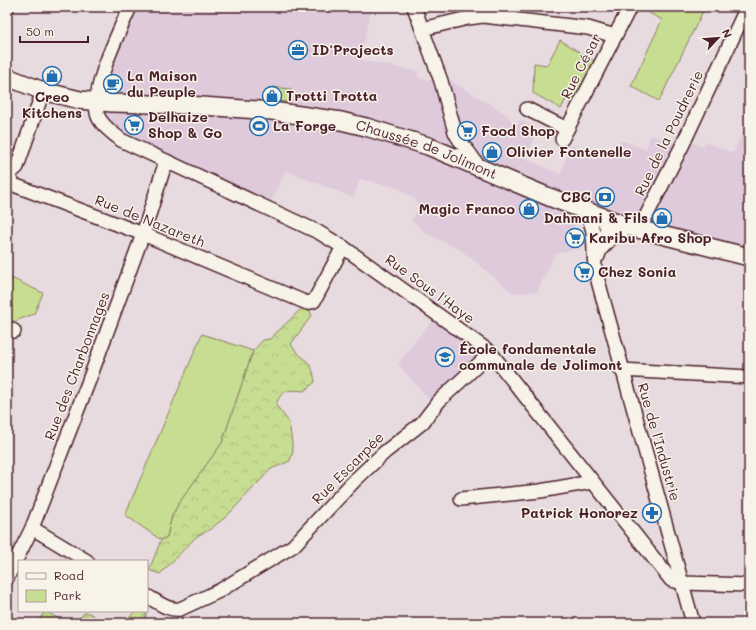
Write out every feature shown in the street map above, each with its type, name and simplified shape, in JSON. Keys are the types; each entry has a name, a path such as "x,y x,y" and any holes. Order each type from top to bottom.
{"main road":[{"name":"Chaussée de Jolimont","path":"7,77 43,91 98,102 265,110 326,119 398,136 603,218 634,228 749,257"}],"street":[{"name":"Rue Sous l'Haye","path":"130,7 103,72 98,102 97,113 100,120 111,132 121,140 313,229 343,247 490,352 540,413 592,482 668,578 674,582 683,583"},
{"path":"414,7 441,81 455,132 459,140 471,153 479,168"},
{"name":"Rue César","path":"527,109 564,134 630,7"},
{"name":"Rue de la Poudrerie","path":"634,228 682,146 747,7"},
{"path":"422,29 483,16 588,28 615,36"},
{"name":"Rue de Nazareth","path":"43,91 16,167 9,174 10,180 14,185 143,234 310,303 314,301 343,247"},
{"name":"Rue des Charbonnages","path":"7,578 32,528 88,383 143,234 166,161"},
{"name":"Rue de l'Industrie","path":"587,211 593,231 596,264 621,370 683,583 693,623"},
{"path":"596,264 607,228 603,218"},
{"path":"596,264 606,242 616,233 634,228"},
{"name":"Rue Escarpée","path":"148,597 168,608 174,610 180,609 230,585 292,546 355,480 385,452 422,423 438,401 490,352"},
{"path":"621,370 749,377"},
{"path":"461,499 540,491 592,482"},
{"path":"32,528 85,560"},
{"path":"683,583 749,585"}],"shaded area":[{"path":"132,7 372,7 360,60 417,71 420,79 453,82 508,115 511,121 518,124 520,120 534,126 538,130 526,159 560,174 571,145 592,155 601,153 609,156 621,140 646,149 650,135 682,146 688,141 703,147 705,142 733,153 749,118 749,257 576,207 572,218 582,247 555,254 537,292 513,293 461,250 427,234 411,220 419,209 416,200 398,188 360,179 354,198 286,171 271,202 130,140 104,119 104,88"},
{"name":"École fondamentale communale de Jolimont","path":"438,315 490,352 435,406 398,364 419,336"}],"green space":[{"path":"648,7 705,7 659,101 631,86 662,20 646,11"},
{"path":"560,40 596,62 575,101 567,97 561,109 533,93 534,63 547,65"},
{"path":"273,87 291,89 290,102 272,101"},
{"path":"7,276 43,293 34,314 7,324"},
{"path":"303,307 307,307 312,315 291,344 312,368 315,382 304,391 287,391 278,399 276,405 289,422 293,451 290,461 271,469 227,516 209,530 197,536 160,574 149,570 161,540 167,537 172,516 179,503 222,443 253,351 263,340 270,339"},
{"path":"202,334 253,351 222,443 179,503 172,516 167,537 161,540 125,515"},
{"path":"44,612 47,612 66,623 37,623"},
{"path":"135,612 147,612 144,623 123,623"},
{"path":"84,613 89,613 105,623 75,623"}],"place":[{"name":"ID'Projects","path":"298,50"},
{"name":"Creo Kitchens","path":"52,76"},
{"name":"La Maison du Peuple","path":"113,84"},
{"name":"Trotti Trotta","path":"272,96"},
{"name":"Delhaize Shop & Go","path":"134,125"},
{"name":"La Forge","path":"259,126"},
{"name":"Food Shop","path":"467,131"},
{"name":"Olivier Fontenelle","path":"492,152"},
{"name":"CBC","path":"605,197"},
{"name":"Magic Franco","path":"529,209"},
{"name":"Dahmani & Fils","path":"662,218"},
{"name":"Karibu Afro Shop","path":"575,238"},
{"name":"Chez Sonia","path":"584,272"},
{"name":"École fondamentale communale de Jolimont","path":"445,357"},
{"name":"Patrick Honorez","path":"652,513"}]}
